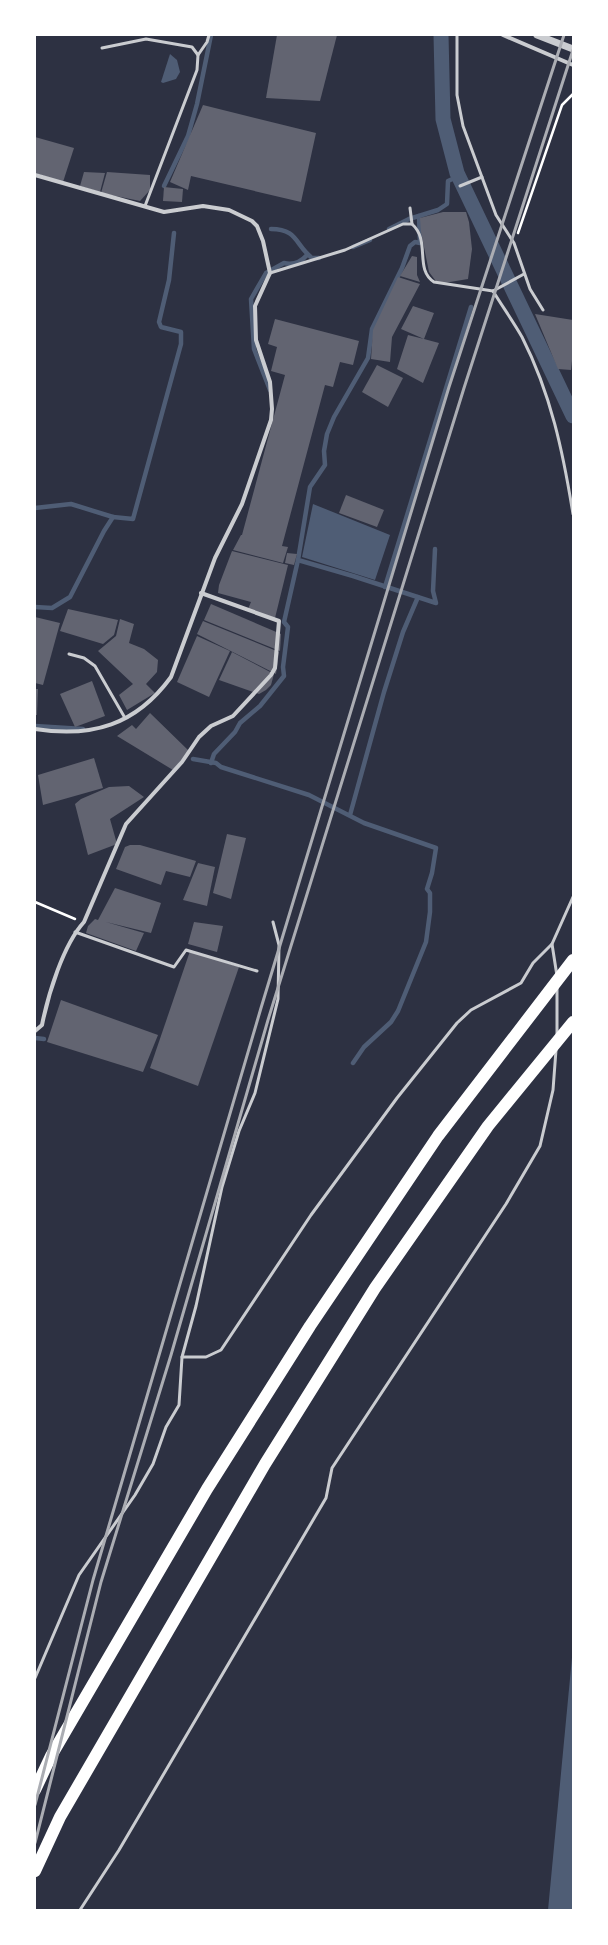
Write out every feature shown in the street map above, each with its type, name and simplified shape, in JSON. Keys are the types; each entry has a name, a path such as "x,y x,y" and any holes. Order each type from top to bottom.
{"highway":[{"path":"35,1790 51,1756 206,1488 310,1326 438,1136 573,960"},
{"path":"35,1870 60,1817 198,1579 265,1464 358,1315 488,1126 552,1050 573,1022"}],"street":[{"path":"502,35 573,65"},
{"path":"537,35 573,49"},
{"path":"35,175 164,212 203,206 229,210 246,217 257,226 270,273 254,306 256,340 270,382 272,409 271,420 242,504 215,558 171,677 163,688 142,707 115,724 96,730 64,733 35,730"},
{"path":"35,1031 42,1025 49,993 75,932 84,922 126,824 182,762 199,737 211,726 233,716 266,682 275,668 279,621 201,593"}],"lane":[{"path":"145,206 198,70 198,55 207,42 209,35"},
{"path":"458,35 457,95 463,126 496,216 514,243 530,289 543,310"},
{"path":"102,48 146,39 192,47 198,55"},
{"path":"460,186 482,177"},
{"path":"410,208 412,224 418,230 422,243 424,271 427,278 434,282 493,291 524,274"},
{"path":"270,273 345,250 403,224 412,224"},
{"path":"493,291 521,336 537,370 557,426 573,514"},
{"path":"69,654 84,658 95,666 125,718"},
{"path":"182,1357 206,1357 221,1350 311,1215 397,1098 457,1023 482,1002 521,983 533,962 552,944 573,897"},
{"path":"35,1678 79,1575 135,1495 153,1464 166,1427 179,1405 182,1357 196,1306 222,1187 239,1131 255,1093 278,999 279,944 273,922"},
{"path":"75,932 174,967 186,950 257,971"},
{"path":"80,1910 119,1850 326,1498 332,1468 506,1204 540,1146 552,1090 557,1033 556,975 552,944"}],"path":[{"path":"514,243 520,230 562,105 573,94"},
{"path":"35,902 84,922"}],"water":[{"path":"170,54 177,60 180,72 176,79 163,83 161,82"},
{"path":"313,504 390,535 375,580 302,557"},
{"path":"573,1647 573,1910 548,1910"}],"building":[{"path":"277,35 337,35 320,101 266,98"},
{"path":"203,105 316,133 301,202 191,176 188,190 170,182"},
{"path":"35,137 74,148 63,182 35,173"},
{"path":"84,172 105,173 100,192 80,186"},
{"path":"107,172 150,175 150,190 140,201 101,193"},
{"path":"164,187 183,189 182,202 163,201"},
{"path":"443,212 466,212 469,222 472,249 468,279 438,284 429,272 421,232 420,218"},
{"path":"412,256 417,257 417,275 420,282 400,276"},
{"path":"398,277 420,284 392,337 390,362 371,359 373,330"},
{"path":"413,306 434,313 424,339 401,329"},
{"path":"535,314 573,320 573,352 571,370 558,369"},
{"path":"275,319 359,341 353,365 340,362 333,387 325,385 282,546 288,547 283,563 233,550 242,535 285,375 271,371 277,347 268,344"},
{"path":"408,335 439,343 423,383 397,369"},
{"path":"377,365 403,378 388,407 362,392"},
{"path":"346,495 384,510 377,527 339,513"},
{"path":"232,551 288,565 275,618 248,609 251,602 218,593 219,585"},
{"path":"287,553 297,554 294,565 285,563"},
{"path":"211,604 281,634 280,651 204,620"},
{"path":"68,609 118,620 114,635 103,644 60,631"},
{"path":"35,617 60,623 43,685 35,683"},
{"path":"120,619 134,624 129,643 144,649 158,660 157,672 146,684 155,693 127,710 119,695 133,684 98,651 116,636"},
{"path":"203,621 279,652 276,674 197,634"},
{"path":"197,636 230,651 209,697 177,682"},
{"path":"232,652 274,674 271,685 259,694 219,680"},
{"path":"92,681 105,716 75,727 60,694"},
{"path":"35,689 38,689 37,715 35,715"},
{"path":"150,713 189,751 173,770 117,736 132,725 136,729"},
{"path":"94,758 103,788 43,805 38,775"},
{"path":"129,786 144,797 110,819 117,844 88,855 75,804 81,799 109,787"},
{"path":"227,834 246,838 231,899 213,893"},
{"path":"130,845 140,845 196,861 190,877 166,871 161,885 116,869 125,847"},
{"path":"198,863 215,867 207,906 183,900"},
{"path":"115,888 161,903 151,933 106,922 144,933 136,951 86,933 88,926 95,919 98,920"},
{"path":"194,922 223,926 217,952 188,944"},
{"path":"190,951 239,967 198,1086 150,1068"},
{"path":"61,1000 158,1035 143,1072 47,1042"}],"waterway":[{"path":"164,186 188,136 197,104 211,35"},
{"path":"441,35 443,119 457,173 573,416"},
{"path":"389,229 409,219 438,210 447,204 448,181 459,176"},
{"path":"419,216 420,243 415,242 410,246 402,268 372,329 368,358 334,417 327,434 324,451 325,465 310,487 298,560 436,603 433,591 435,549"},
{"path":"271,229 280,230 291,235 312,258 319,258"},
{"path":"35,607 52,608 70,597 104,531 113,517 133,519 181,344 181,332 161,327 159,322 169,280 174,233"},
{"path":"353,247 370,240"},
{"path":"270,390 254,349 251,299 266,273 284,263 291,264 299,261 307,255"},
{"path":"385,587 471,307"},
{"path":"35,508 71,504 113,517"},
{"path":"211,763 214,754 235,732 240,723 260,706 284,676 283,667 288,627 284,622 298,560"},
{"path":"350,815 384,692 403,632 418,597"},
{"path":"35,726 83,729"},
{"path":"193,759 216,763 221,767 309,795 364,823 436,848 432,873 427,889 430,893 430,912 426,942 398,1011 391,1022 364,1047 353,1063"},
{"path":"35,1038 44,1039"}],"railway":[{"path":"35,1805 93,1580 261,1008 449,387 564,35"},
{"path":"35,1843 101,1582 171,1355 268,1020 464,388 573,50"}]}
